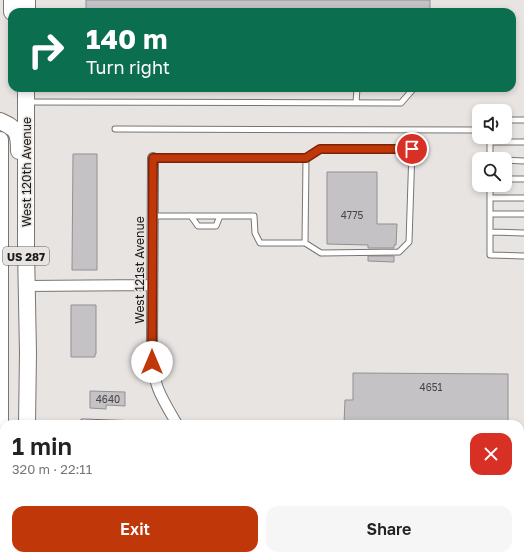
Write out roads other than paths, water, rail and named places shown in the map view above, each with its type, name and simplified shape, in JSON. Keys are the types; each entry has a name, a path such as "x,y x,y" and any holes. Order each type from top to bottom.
{"main road":[{"path":"17,92 19,97 26,95"},
{"name":"West 120th Avenue","path":"26,95 27,420"},
{"path":"0,121 14,127 19,138 19,261 26,283"},
{"name":"US 287","path":"0,140 0,560"}],"street":[{"name":"West 121st Avenue","path":"153,158 153,376 159,393 175,420"},
{"path":"26,283 152,285"}],"lane":[{"path":"356,103 357,92"},
{"path":"26,95 401,103 411,92"},
{"path":"512,120 524,120"},
{"path":"115,129 472,130"},
{"path":"512,141 524,142"},
{"path":"152,216 254,216 255,234 260,243 305,243 321,253 399,252 409,242 412,149 320,149 306,158 153,158"},
{"path":"305,243 306,158"},
{"path":"512,160 524,160"},
{"path":"512,179 524,179"},
{"path":"490,192 490,255 524,256"},
{"path":"490,198 524,198"},
{"path":"490,214 524,214"},
{"path":"191,216 198,226 216,226 220,216"},
{"path":"490,232 524,232"}]}
